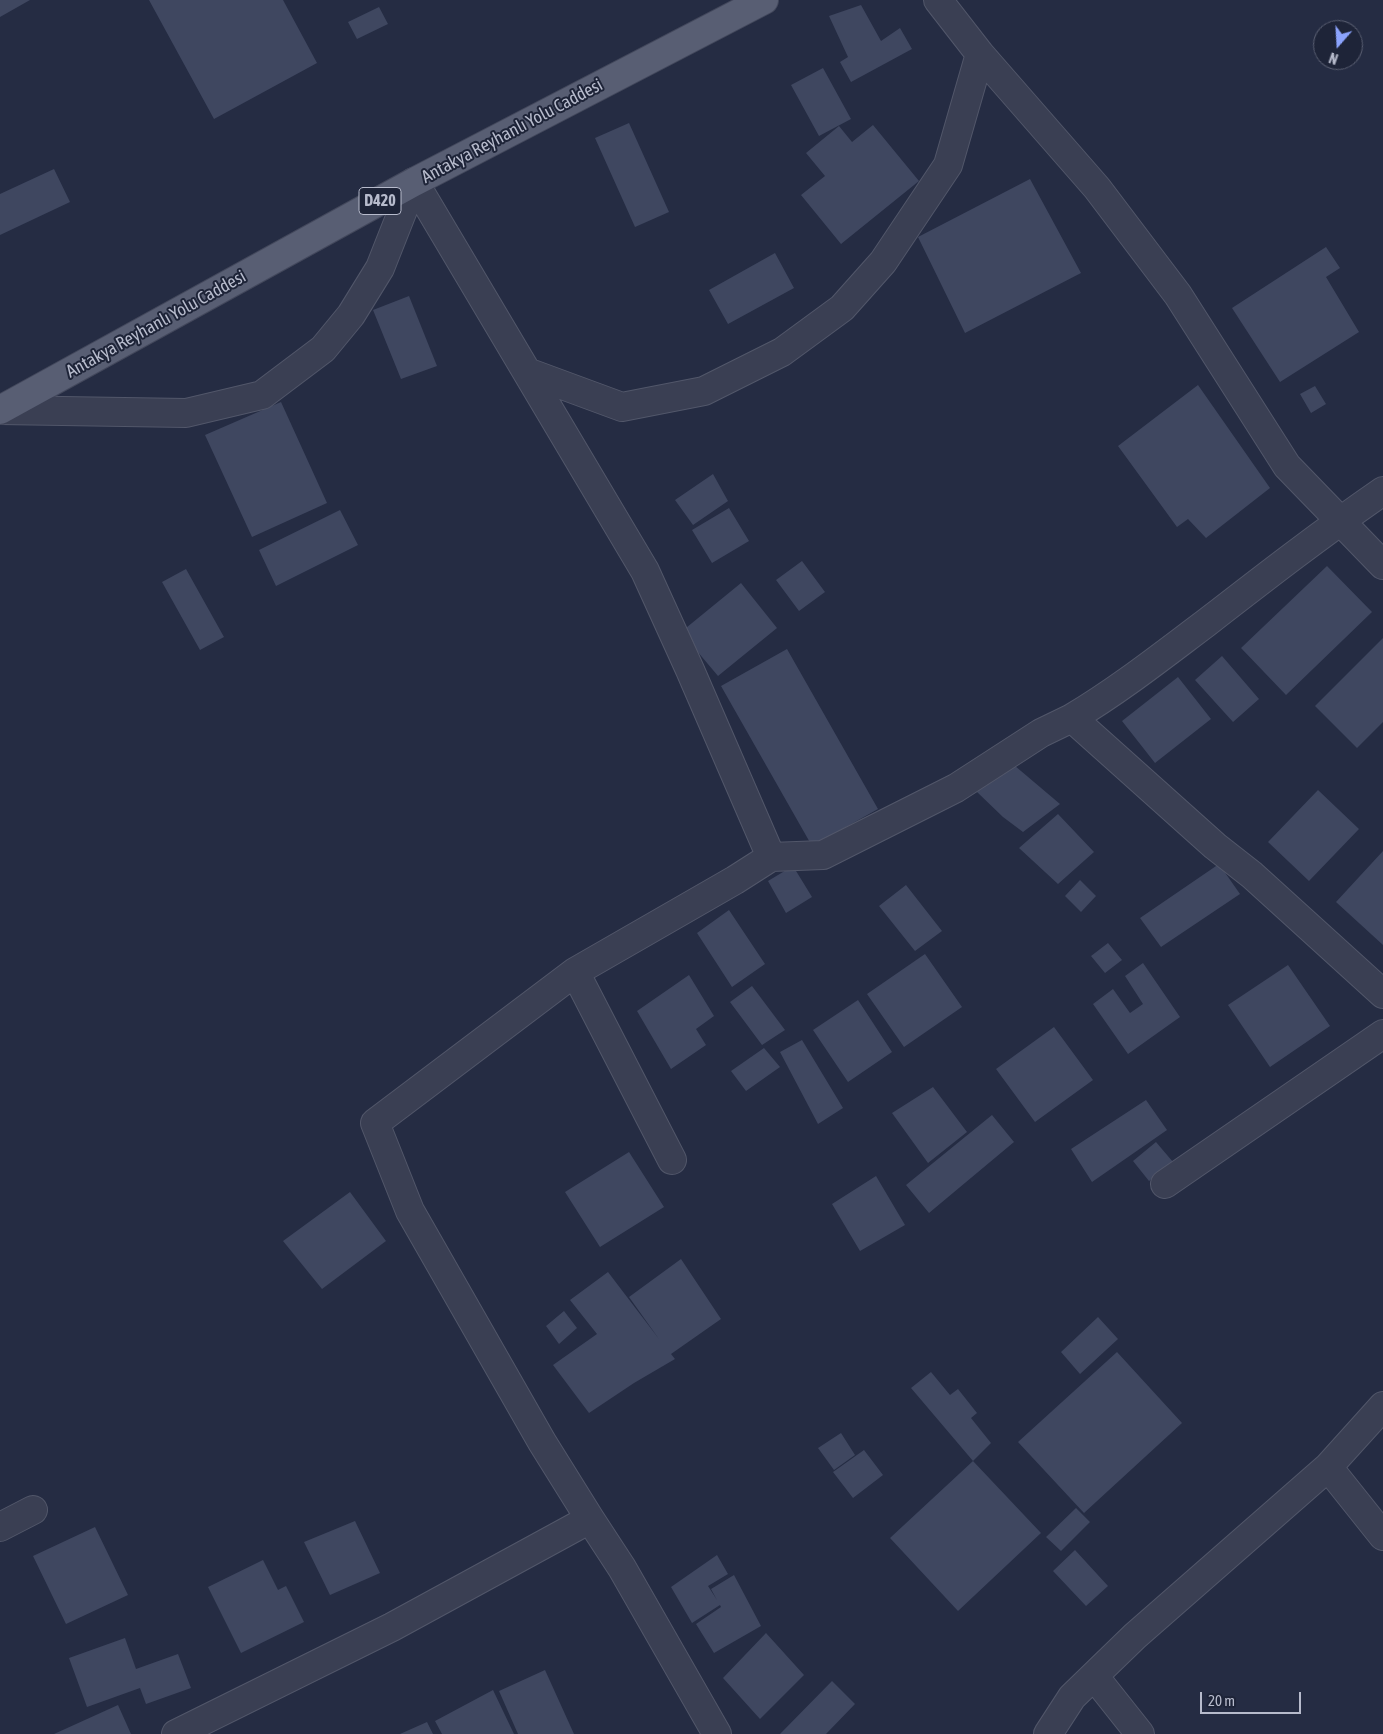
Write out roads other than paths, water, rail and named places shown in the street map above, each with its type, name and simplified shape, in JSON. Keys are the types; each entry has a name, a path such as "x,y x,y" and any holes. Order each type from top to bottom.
{"main road":[{"name":"Antakya Reyhanlı Yolu Caddesi","path":"0,410 414,182 764,0"}],"street":[{"path":"938,0 980,54 1097,188 1178,296 1287,466 1383,565"},
{"path":"527,372 622,408 704,391 782,352 842,308 883,262 948,165 980,54"},
{"path":"414,182 645,571 771,857"},
{"path":"0,410 186,413 262,395 323,349 351,315 380,268 414,182"},
{"path":"717,1734 622,1568 542,1442 410,1211 375,1123 575,972 735,880 771,857 823,855 956,788 1041,733 1072,718 1105,698 1340,521 1383,491"},
{"path":"1072,718 1215,846 1252,875 1383,994"},
{"path":"575,972 672,1160"},
{"path":"1165,1184 1383,1034"},
{"path":"1048,1734 1072,1697 1135,1636 1328,1467 1383,1406"},
{"path":"1328,1467 1383,1536"},
{"path":"0,1527 33,1510"},
{"path":"176,1734 392,1627 590,1519"},
{"path":"1094,1676 1140,1734"}]}
